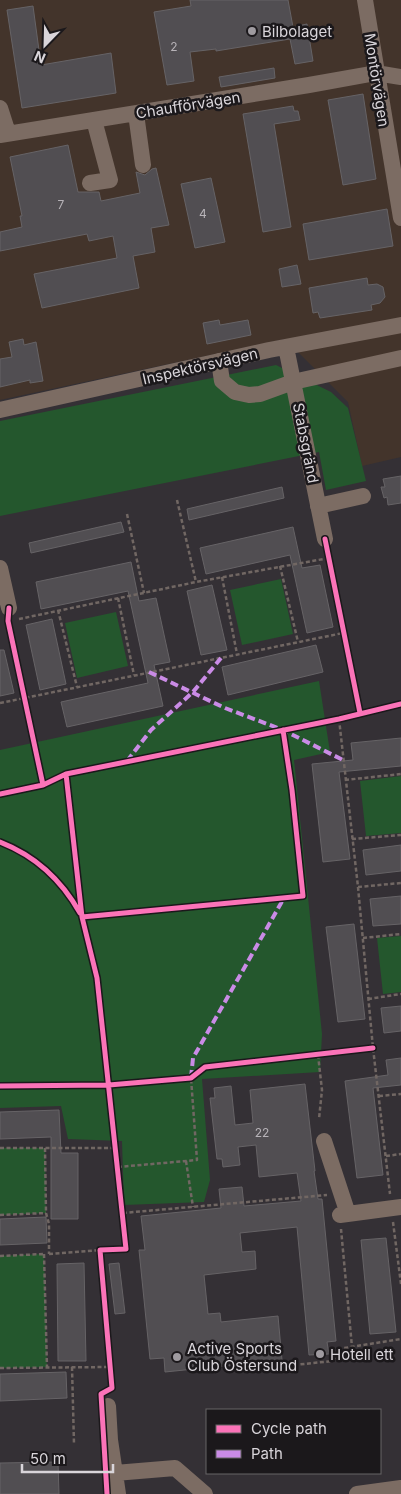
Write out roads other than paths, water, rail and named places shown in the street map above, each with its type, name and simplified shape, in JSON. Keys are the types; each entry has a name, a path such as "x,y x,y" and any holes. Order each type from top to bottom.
{"street":[{"name":"Montörvägen","path":"365,0 401,218"},
{"name":"Chaufförvägen","path":"4,134 300,87 376,73 401,77"},
{"path":"0,108 4,134"},
{"path":"90,183 110,180 94,120"},
{"path":"137,121 143,165"},
{"name":"Inspektörsvägen","path":"0,410 219,361 401,325"},
{"name":"Stabsgränd","path":"286,347 325,539"},
{"path":"219,361 222,381 236,392 249,395 260,394 293,382 401,358"},
{"path":"318,506 362,496"},
{"path":"0,568 13,614"},
{"path":"324,1141 344,1214 396,1208"},
{"path":"108,1406 118,1494"},
{"path":"115,1473 175,1468 205,1494"},
{"path":"357,1494 401,1488"}],"place":[{"name":"Bilbolaget","path":"252,31"},
{"name":"Hotell ett","path":"320,1354"},
{"name":"Active Sports Club Östersund","path":"177,1357"}]}
